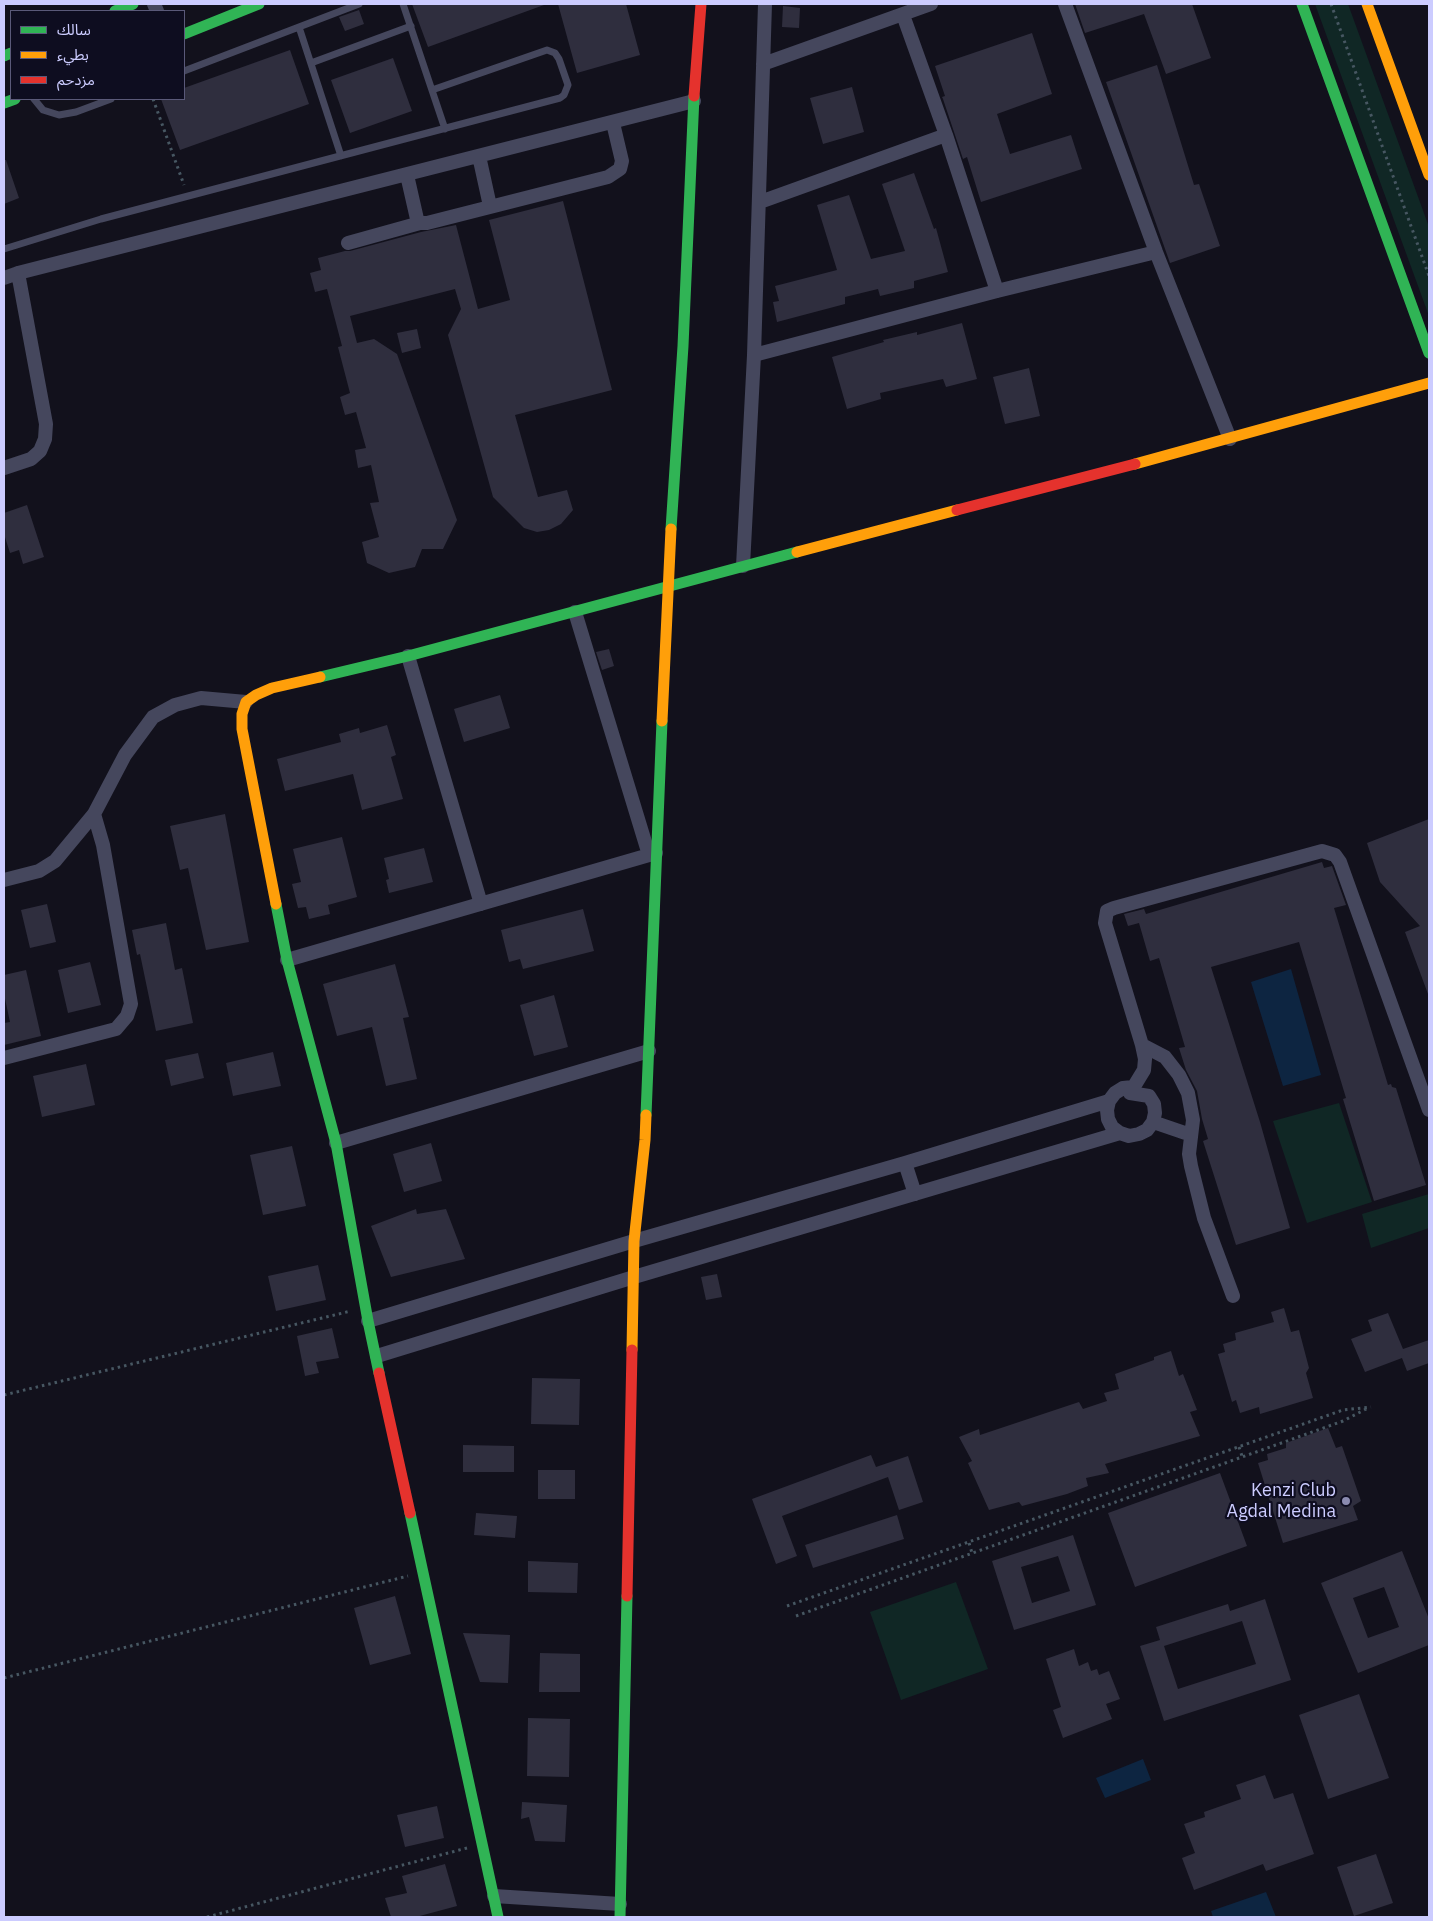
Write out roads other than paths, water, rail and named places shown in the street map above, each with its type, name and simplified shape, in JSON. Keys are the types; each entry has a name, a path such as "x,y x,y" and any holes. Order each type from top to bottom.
{"street":[{"path":"118,10 133,4"},
{"path":"185,34 259,4"},
{"path":"494,1896 620,1911 634,1241 645,1140 649,1051 652,854 683,346 694,101 702,4"},
{"path":"743,566 760,202 765,4"},
{"path":"763,64 931,4"},
{"path":"1065,4 1156,252 1230,439"},
{"path":"1302,4 1429,353"},
{"path":"1367,4 1429,175"},
{"path":"903,15 946,135 997,291"},
{"path":"4,278 694,101"},
{"path":"348,243 420,223 427,223 608,177 620,169 622,162 612,123"},
{"path":"760,202 946,135"},
{"path":"479,156 490,206"},
{"path":"407,175 417,219 420,223"},
{"path":"754,355 997,291 1156,252"},
{"path":"4,468 31,459 40,452 45,439 46,424 18,273"},
{"path":"498,1917 367,1314 336,1143 287,960 242,729 242,714 246,702 256,694 272,688 408,656 667,588 743,566 1230,439 1429,383"},
{"path":"575,612 652,854"},
{"path":"408,656 481,904"},
{"path":"4,880 39,870 55,861 94,814 125,755 152,717 175,705 202,698 246,702"},
{"path":"4,1058 116,1029 127,1016 131,1004 103,846 94,814"},
{"path":"1130,1093 1144,1070 1145,1059 1105,923 1107,911 1314,852 1329,852 1335,855 1340,862 1429,1110"},
{"path":"287,960 652,854"},
{"path":"1142,1045 1164,1057 1179,1075 1188,1093 1193,1120 1189,1154 1204,1218 1233,1296"},
{"path":"336,1143 649,1051"},
{"path":"1133,1087 1130,1093 1149,1096 1154,1104 1155,1113 1153,1122 1147,1130 1129,1136 1120,1133 1112,1127 1108,1119 1107,1110 1109,1101 1115,1093 1123,1088 1133,1087"},
{"path":"367,1314 634,1241 905,1163 1109,1101"},
{"path":"1153,1122 1191,1135"},
{"path":"377,1356 1120,1133"},
{"path":"905,1163 915,1194"}],"lane":[{"path":"185,71 359,4"},
{"path":"403,4 445,129"},
{"path":"311,63 411,26"},
{"path":"299,27 341,156"},
{"path":"4,249 66,228 560,98 567,90 567,80 557,56 551,51 544,50 432,90"},
{"path":"35,100 43,110 58,115 76,112 108,100"}],"water":[{"path":"1291,969 1321,1075 1283,1086 1251,982"},
{"path":"1143,1759 1151,1780 1105,1798 1096,1778"},
{"path":"1266,1892 1276,1917 1213,1917 1211,1911"}],"place":[{"name":"Kenzi Club Agdal Medina","path":"1346,1501"}]}
